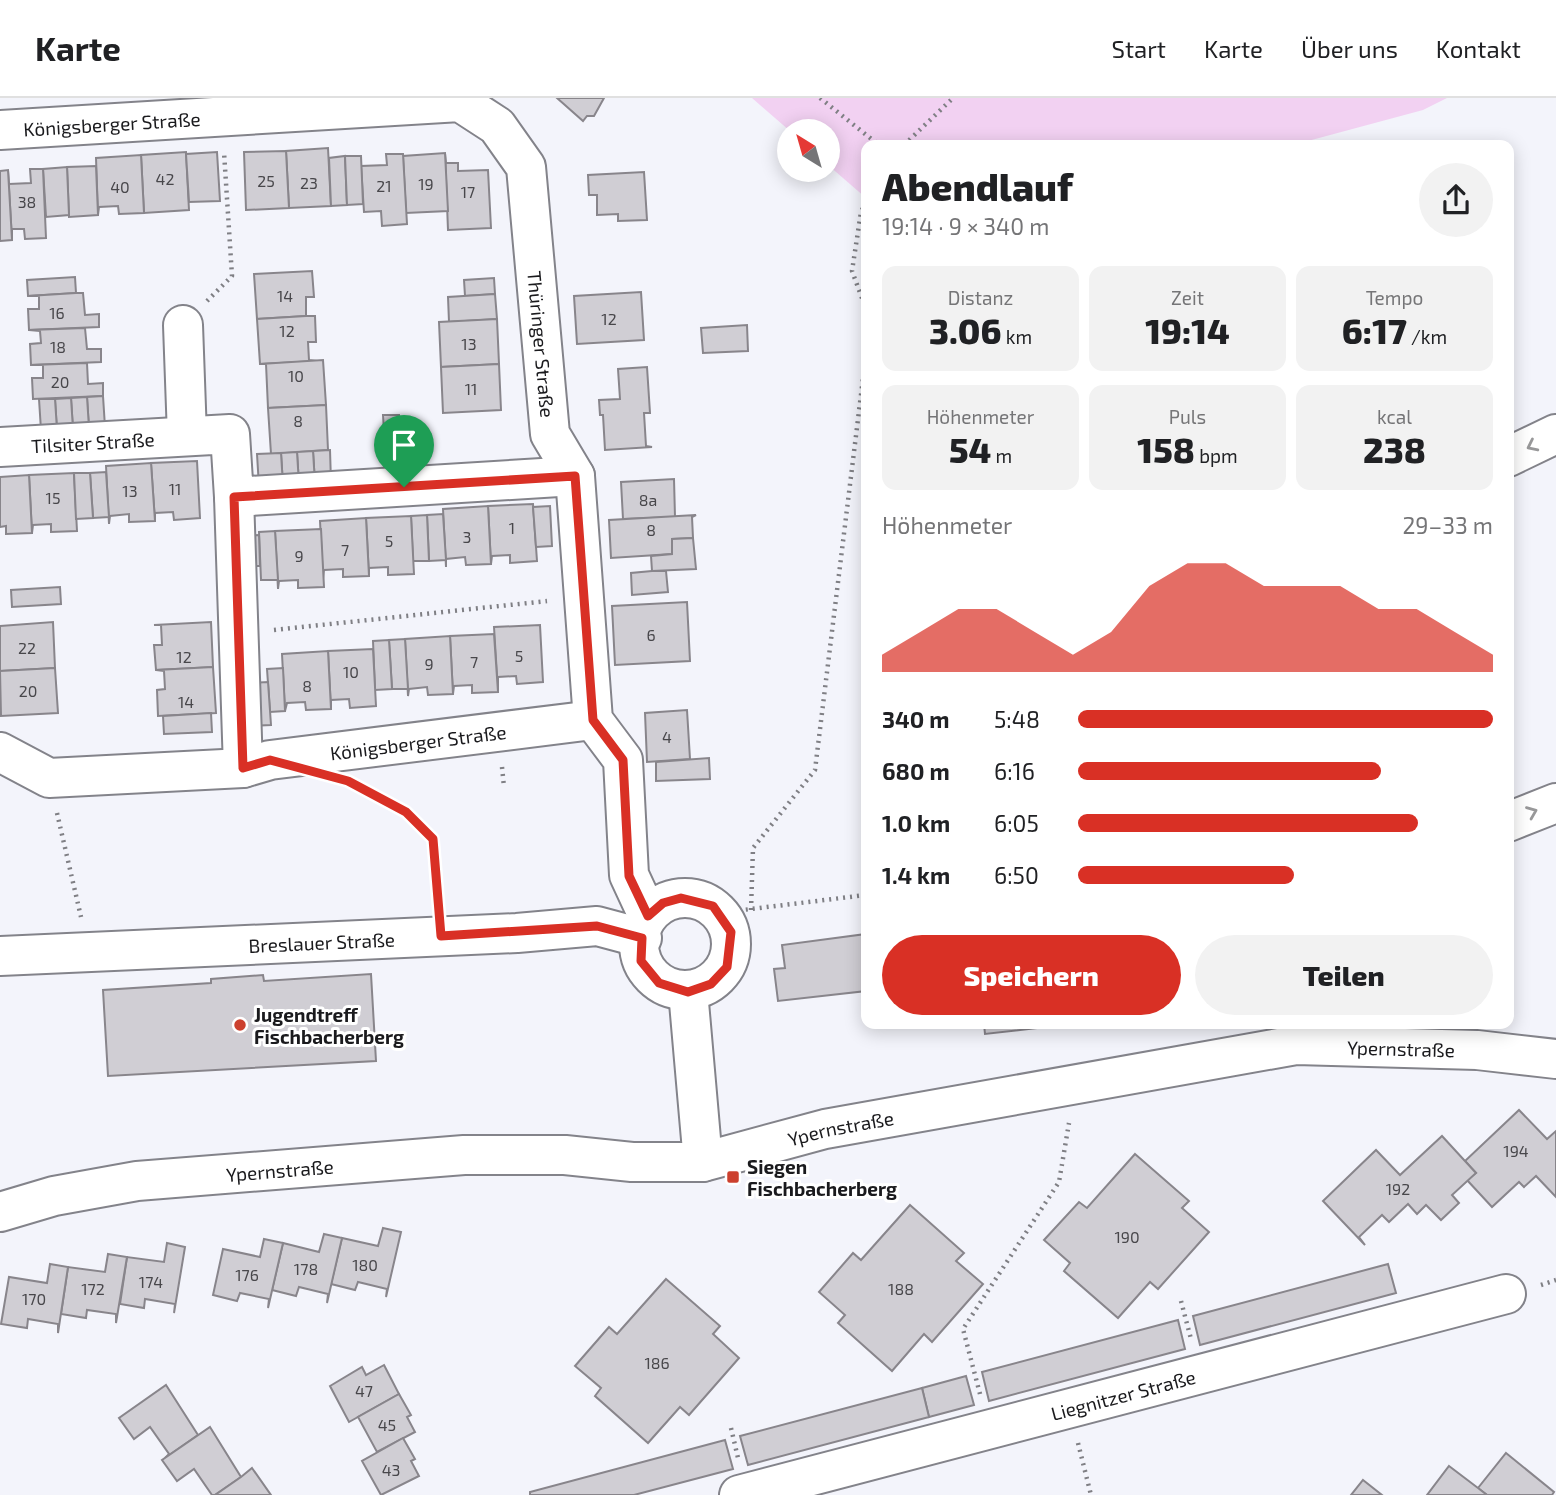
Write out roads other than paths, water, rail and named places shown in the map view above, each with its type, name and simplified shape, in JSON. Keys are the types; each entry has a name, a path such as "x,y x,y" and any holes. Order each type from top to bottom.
{"street":[{"name":"Thüringer Straße","path":"222,116 460,102 497,126 526,167 550,434 575,476 593,720"},
{"name":"Königsberger Straße","path":"0,130 222,116"},
{"path":"183,325 187,436"},
{"name":"Tilsiter Straße","path":"0,447 230,434 234,497"},
{"path":"1514,454 1556,434"},
{"path":"243,768 234,497 575,476"},
{"name":"Königsberger Straße","path":"0,752 49,778 243,768 270,760 593,720"},
{"path":"593,720 623,760 629,876 645,927 641,961 659,983 688,992 711,984 727,967 734,911 681,898 663,903 645,927"},
{"path":"1514,820 1556,803"},
{"name":"Breslauer Straße","path":"0,957 597,926 645,927"},
{"path":"688,992 703,1162"},
{"name":"Ypernstraße","path":"0,1212 54,1196 137,1181 464,1156 565,1155 632,1162 703,1162 825,1129 1296,1045 1478,1037 1556,1059"},
{"name":"Liegnitzer Straße","path":"739,1495 1506,1294"}],"place":[{"name":"Jugendtreff Fischbacherberg","path":"240,1025"},
{"name":"Siegen Fischbacherberg","path":"733,1177"}]}
